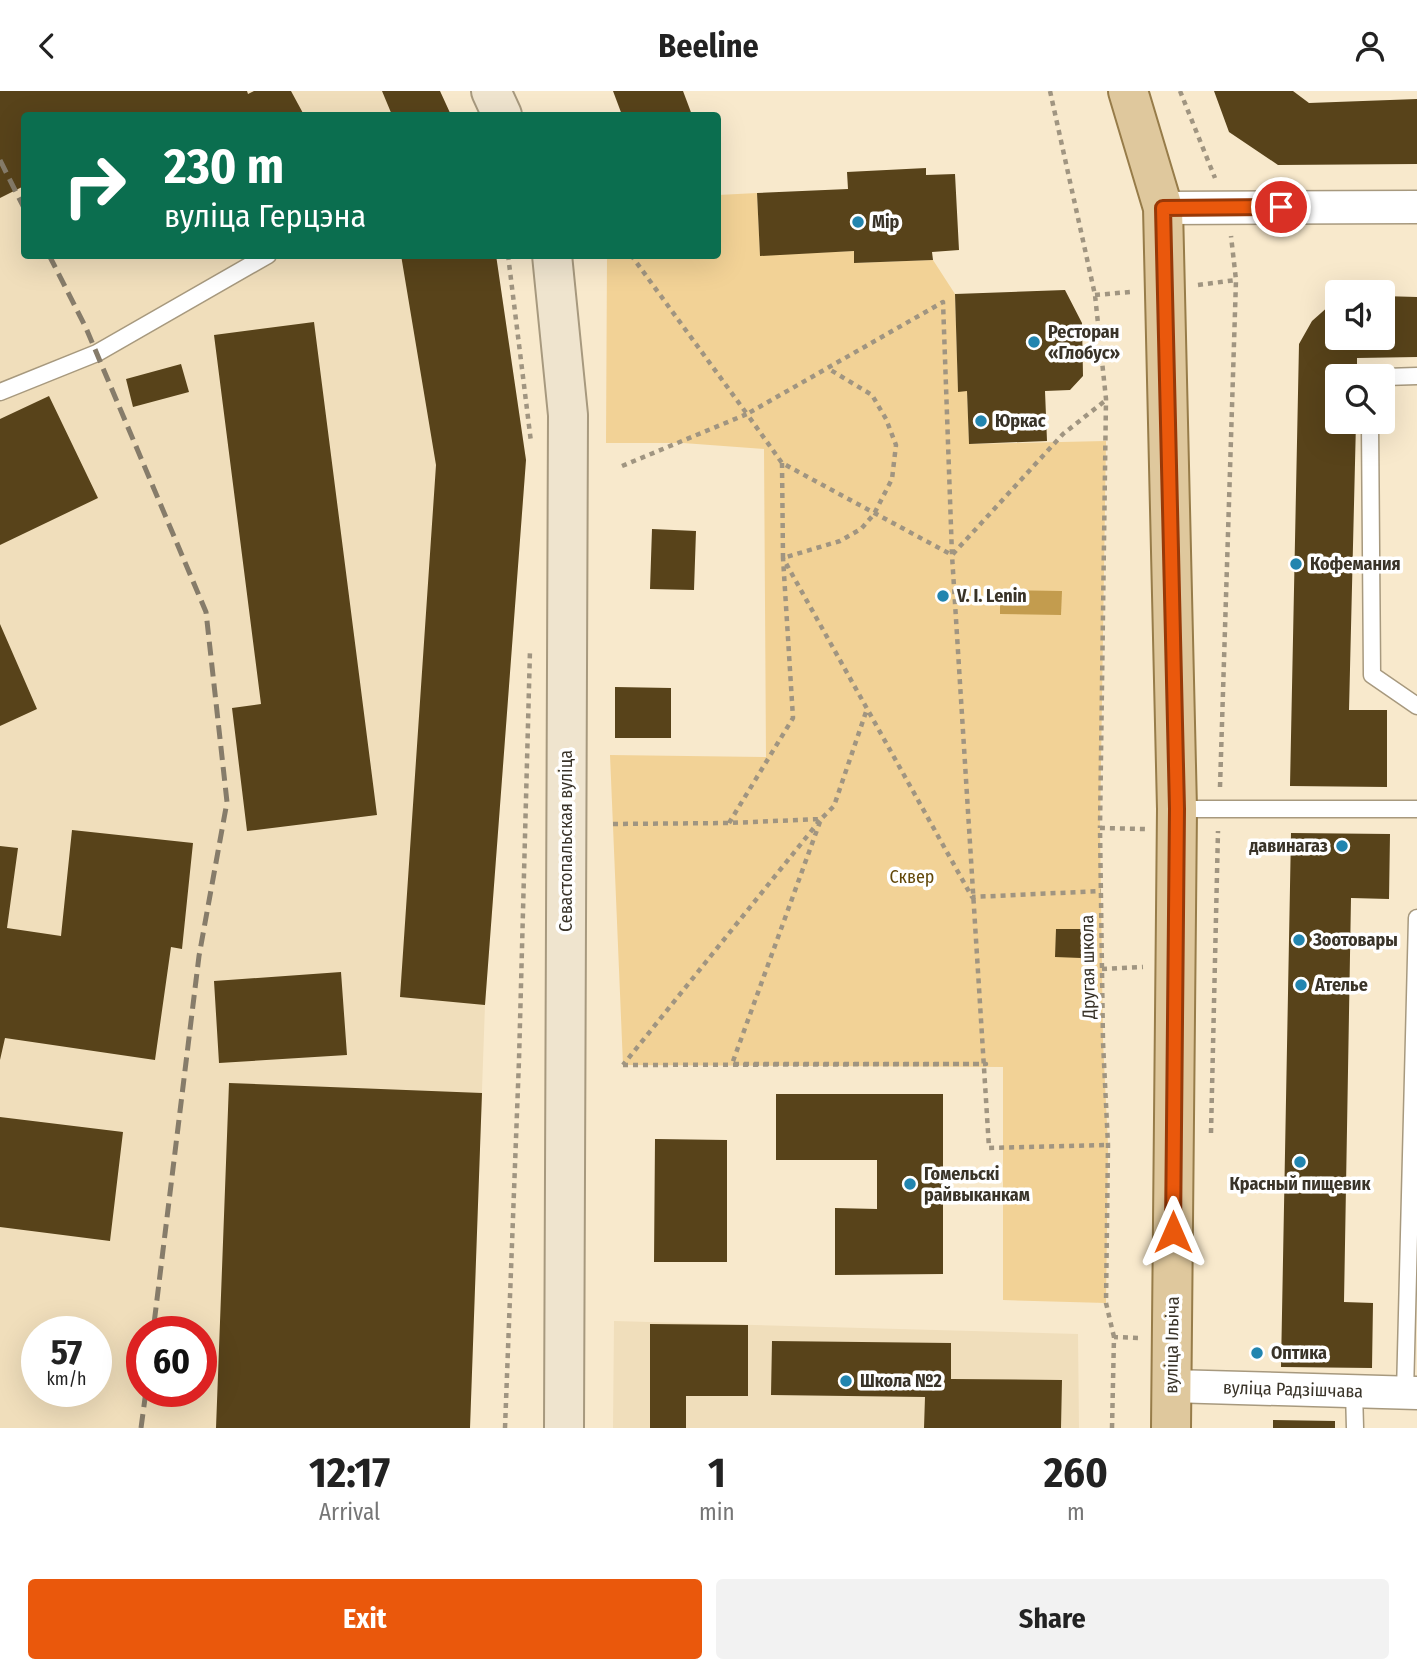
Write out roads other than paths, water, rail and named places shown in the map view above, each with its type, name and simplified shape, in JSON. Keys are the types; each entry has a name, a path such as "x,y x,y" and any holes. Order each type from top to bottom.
{"main road":[{"name":"вуліца Ільіча","path":"1128,91 1163,208 1177,809 1171,1428"}],"street":[{"path":"491,91 501,112"},
{"path":"1163,208 1417,207"},
{"name":"Севастопальская вуліца","path":"551,259 568,415 564,1428"},
{"name":"вуліца Радзішчава","path":"1171,1386 1411,1393"}],"lane":[{"path":"0,392 97,353 261,259"},
{"path":"1395,377 1417,376"},
{"path":"1370,434 1372,675 1417,706"},
{"path":"1177,809 1417,809"},
{"path":"1411,1393 1417,918"},
{"path":"1354,1391 1355,1428"}],"railway":[{"path":"0,160 21,202"},
{"path":"51,259 86,328 206,612 227,802 199,956 155,1316"},
{"path":"141,1428 144,1407"}],"place":[{"name":"Мір","path":"858,222"},
{"name":"Ресторан «Глобус»","path":"1034,342"},
{"name":"Юркас","path":"981,421"},
{"name":"Кофемания","path":"1296,564"},
{"name":"V. I. Lenin","path":"943,596"},
{"name":"давинагаз","path":"1342,846"},
{"name":"Зоотовары","path":"1299,940"},
{"name":"Ателье","path":"1301,985"},
{"name":"Красный пищевик","path":"1300,1162"},
{"name":"Гомельскі райвыканкам","path":"910,1184"},
{"name":"Оптика","path":"1257,1353"},
{"name":"Школа №2","path":"846,1381"}],"park label":[{"name":"Сквер","path":"912,877"}]}
